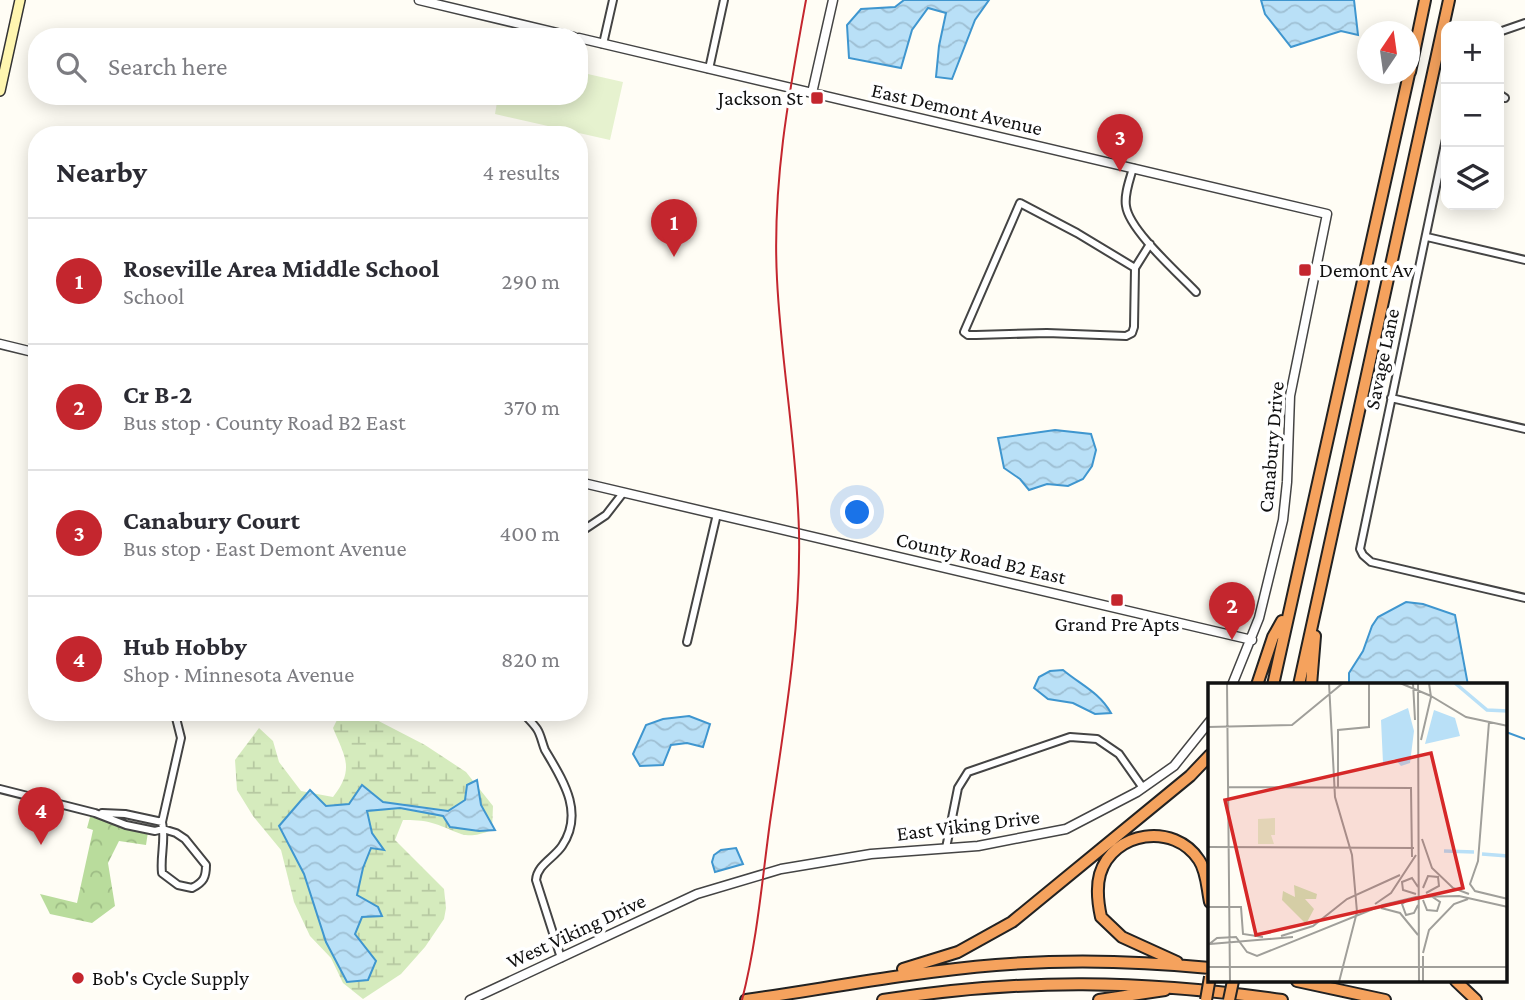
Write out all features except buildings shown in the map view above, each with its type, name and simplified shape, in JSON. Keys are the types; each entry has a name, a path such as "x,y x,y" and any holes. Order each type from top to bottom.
{"highway":[{"path":"1420,23 1425,0"},
{"path":"1299,683 1449,0"},
{"path":"1273,683 1407,84"},
{"path":"1311,683 1319,593"},
{"path":"1258,683 1273,637 1289,610"},
{"path":"820,989 934,961 995,933 1190,776 1208,757"},
{"path":"1186,965 1135,944 1111,929 1101,917 1097,887 1100,873 1115,849 1138,837 1164,836 1187,848 1199,860 1208,889"},
{"path":"746,1000 910,974 998,965 1067,962 1208,968"},
{"path":"1206,1000 1209,982"},
{"path":"1229,1000 1234,982"},
{"path":"1302,982 1385,1000"},
{"path":"1457,982 1476,1000"},
{"path":"883,1000 978,988 1111,983 1181,987 1282,1000"},
{"path":"1099,1000 1181,987"},
{"path":"1245,995 1260,1000"}],"main road":[{"path":"0,91 20,0"}],"street":[{"path":"419,0 538,28"},
{"path":"603,44 613,0"},
{"path":"709,69 724,0"},
{"path":"812,93 833,0"},
{"path":"1504,30 1525,23"},
{"name":"East Demont Avenue","path":"588,40 1327,214"},
{"name":"Savage Lane","path":"1444,147 1360,542 1363,555 1371,562 1525,598"},
{"path":"1133,168 1126,206 1130,218 1150,244 1196,292"},
{"path":"1135,268 1020,203 964,332 968,335 1047,333 1126,336 1132,333 1135,268 1150,244"},
{"name":"Canabury Drive","path":"1252,640 1283,520 1290,396 1327,214"},
{"path":"1427,237 1525,260"},
{"path":"0,344 28,351"},
{"path":"1391,398 1525,429"},
{"name":"County Road B2 East","path":"588,484 1252,640"},
{"path":"588,527 606,515 623,493"},
{"path":"687,642 717,514"},
{"path":"1233,683 1252,640"},
{"path":"163,826 185,839 206,865 206,876 200,884 192,888 178,885 162,873 161,862 166,838 163,826 181,738 177,721"},
{"path":"530,721 538,730 544,747 570,794 568,835 557,852 536,874 544,912 561,958"},
{"name":"East Viking Drive","path":"697,894 781,869 871,854 978,846 1066,829 1143,788 1174,766 1208,724"},
{"path":"946,848 958,788 968,772 1070,737 1097,739 1119,754 1143,788"},
{"path":"0,789 95,813 126,825 155,831 163,826"},
{"name":"West Viking Drive","path":"470,1000 697,894"}],"green space":[{"path":"588,74 623,82 610,140 588,135 588,126 548,126 495,114 496,105 588,105"},
{"path":"336,721 379,721 425,745 466,772 493,806 492,830 474,835 461,834 429,822 403,820 395,840 444,889 444,919 425,947 401,974 363,999 343,983 331,958 310,936 294,902 281,850 253,816 237,790 235,760 259,728 273,741 279,762 301,791 333,797 344,778 346,763 333,728"},
{"path":"90,817 100,817 148,832 146,845 119,841 108,863 115,906 92,923 50,914 40,894 77,903 93,830 87,828"}],"water":[{"path":"904,0 989,0 975,20 952,79 936,77 946,13 928,8 912,30 901,68 849,58 847,25 861,9 895,7"},
{"path":"1261,0 1354,0 1357,35 1341,31 1291,47 1265,14"},
{"path":"1055,430 1091,434 1096,450 1092,466 1083,479 1068,486 1047,484 1029,490 1020,479 1004,468 998,438"},
{"path":"1406,602 1423,604 1455,615 1468,683 1349,683 1349,673 1363,651 1378,617"},
{"path":"1063,670 1095,694 1111,713 1095,714 1073,703 1048,699 1034,688 1039,677 1050,671"},
{"path":"689,716 710,724 703,747 687,743 671,745 663,765 640,766 633,754 646,725 663,719"},
{"path":"477,780 481,805 495,830 450,827 443,816 400,808 367,811 372,833 384,850 371,848 357,895 378,907 382,916 362,917 355,934 376,961 368,980 347,982 326,942 304,874 279,826 310,790 326,806 349,804 362,785 383,802 448,811 465,800 467,785"},
{"path":"736,848 743,864 715,872 712,862 714,855 721,850"}],"waterway":[{"path":"1508,733 1525,739"}],"railway":[{"path":"742,1000 759,911 797,605 798,500 779,311 776,244 783,139 806,0"}],"place":[{"name":"Jackson St","path":"817,98"},
{"name":"Canabury Court","path":"1120,172"},
{"name":"Roseville Area Middle School","path":"674,257"},
{"name":"Demont Av","path":"1305,270"},
{"name":"Grand Pre Apts","path":"1117,600"},
{"name":"Cr B-2","path":"1232,640"},
{"name":"Hub Hobby","path":"41,845"},
{"name":"Bob's Cycle Supply","path":"78,978"}]}
